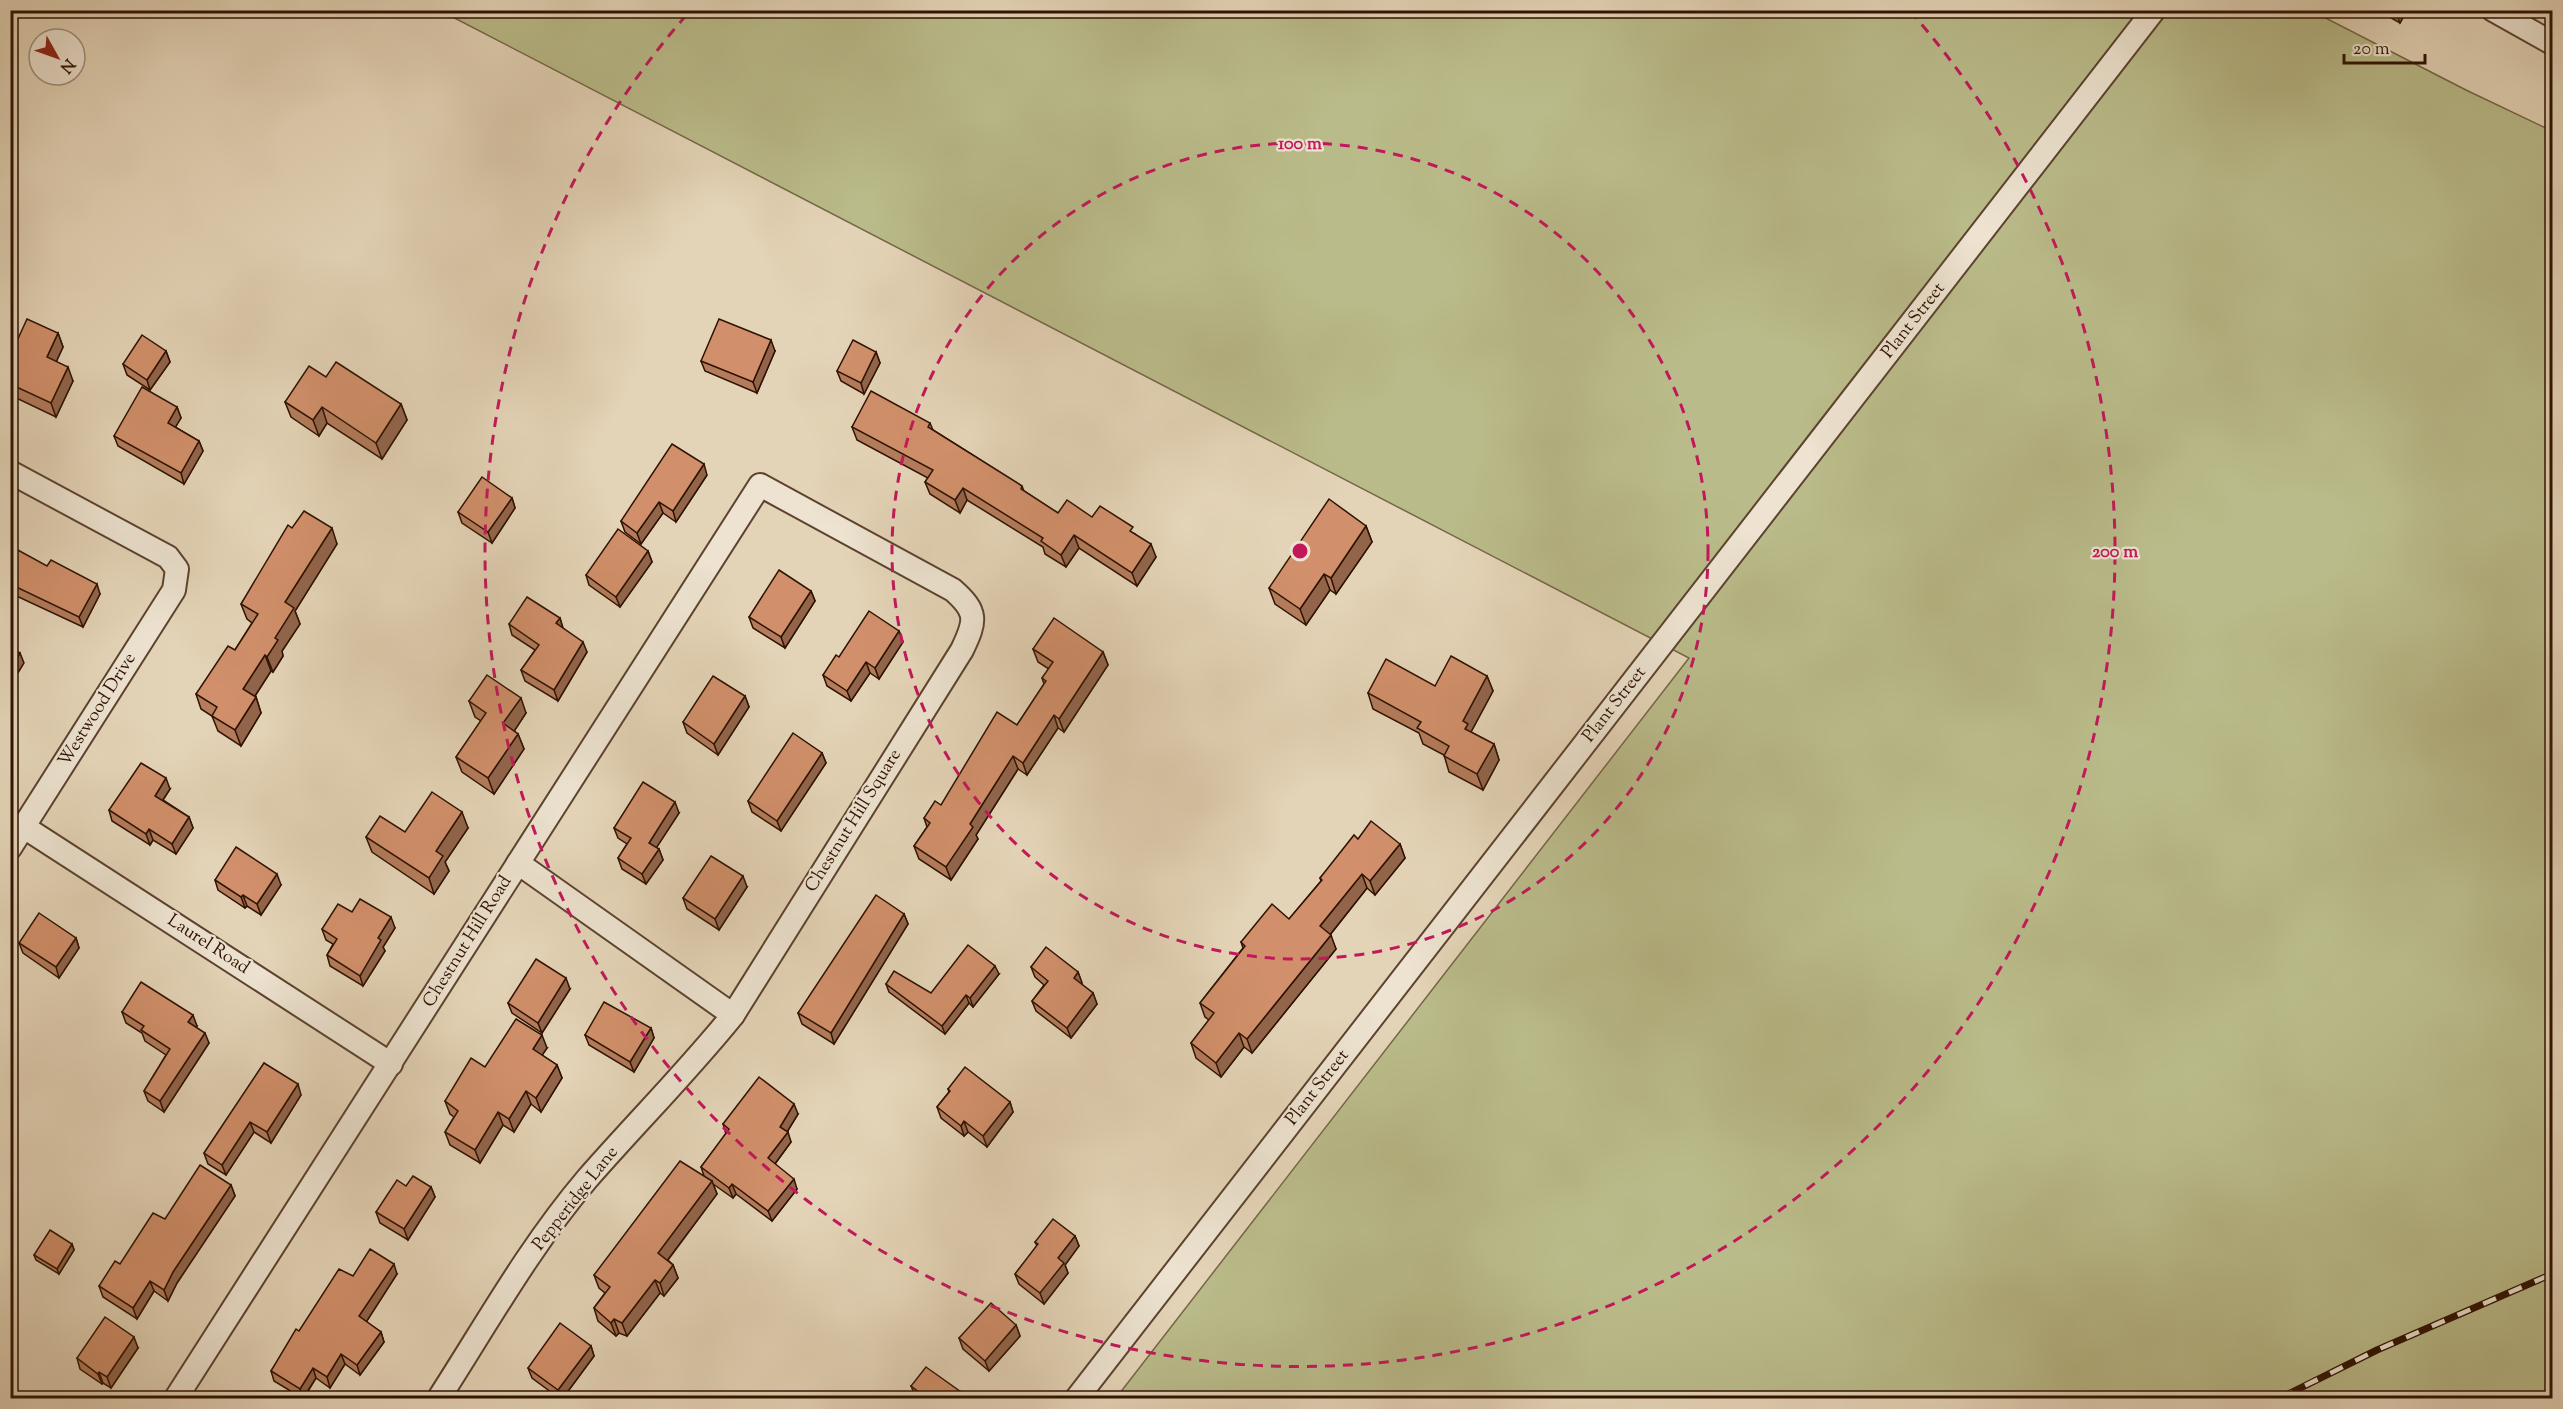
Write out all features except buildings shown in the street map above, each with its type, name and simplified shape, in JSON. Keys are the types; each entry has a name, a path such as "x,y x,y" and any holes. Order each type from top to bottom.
{"street":[{"name":"Plant Street","path":"1077,1398 2154,10"},
{"path":"2493,10 2553,43"},
{"name":"Westwood Drive","path":"10,472 168,557 177,569 174,591 10,848"},
{"name":"Chestnut Hill Road","path":"176,1398 760,485"},
{"name":"Chestnut Hill Square","path":"733,1015 962,650 974,615 968,603 953,590 760,485"},
{"name":"Laurel Road","path":"24,827 391,1064"},
{"path":"518,863 733,1015"},
{"name":"Pepperidge Lane","path":"439,1398 543,1238 586,1180 698,1058 733,1015"}],"green space":[{"path":"441,11 2312,11 2552,131 2552,1398 1116,1398 1689,658"}],"railway":[{"path":"2280,1398 2377,1350 2552,1274"}]}
